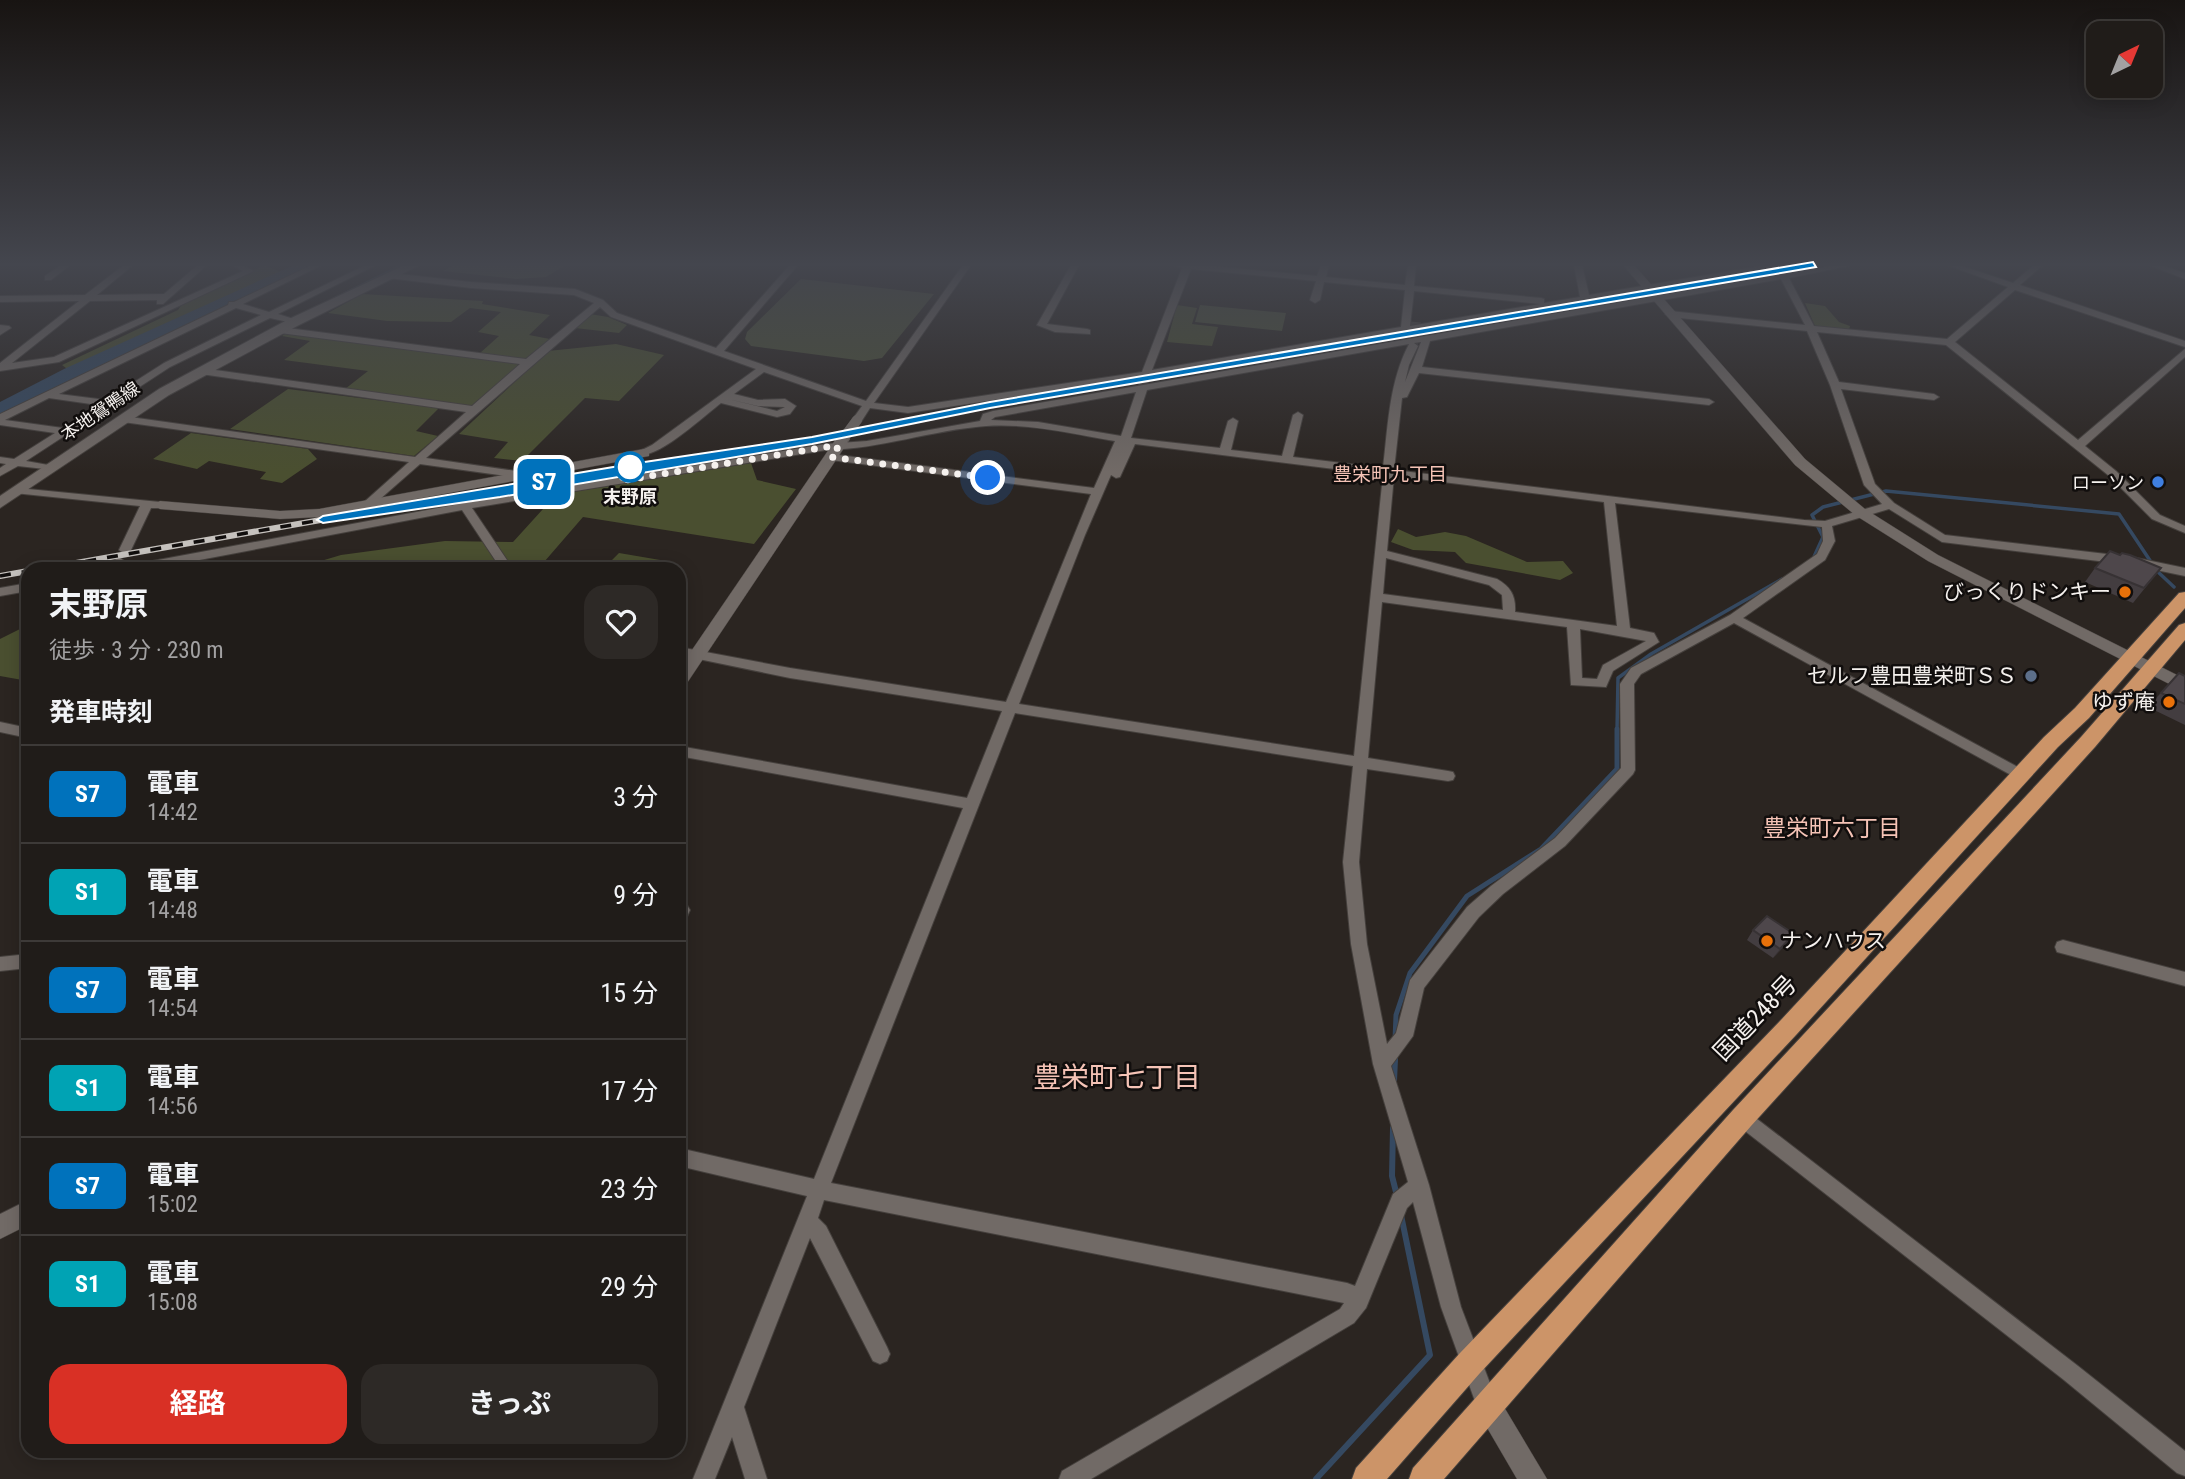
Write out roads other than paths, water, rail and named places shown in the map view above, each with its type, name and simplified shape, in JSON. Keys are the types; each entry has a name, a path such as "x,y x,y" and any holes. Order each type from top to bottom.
{"highway":[{"name":"国道248号","path":"1424,1479 1742,1118 2088,742 2140,664 2168,612 2185,597"},
{"name":"国道248号","path":"1367,1479 1470,1363 1788,1028 2022,776 2140,664 2185,629"}],"main road":[{"name":"本地鴛鴨線","path":"0,503 123,419 201,371 272,334"}],"street":[{"path":"0,368 42,334"},
{"path":"0,368 56,360 112,334"},
{"path":"0,420 44,395 170,334"},
{"path":"0,473 167,365 230,334"},
{"path":"311,334 528,362"},
{"path":"367,505 562,334"},
{"path":"669,334 868,405 908,410 1146,374 1376,334"},
{"path":"718,351 733,334"},
{"path":"686,672 837,448 918,334"},
{"path":"1146,374 1160,334"},
{"path":"985,423 987,416 993,414 1460,334"},
{"path":"1688,334 1800,462 1860,512 1933,558 2185,686"},
{"path":"1814,334 1835,385 1870,485 1890,505 1942,538 2132,561 2185,572"},
{"path":"1870,334 1949,342 2112,473 2156,517 2185,530"},
{"path":"1949,342 1958,334"},
{"path":"2155,334 2185,344"},
{"path":"1396,402 1406,393 1426,340"},
{"path":"1396,402 1388,395 1400,344"},
{"path":"1413,346 1404,365 1396,402 1360,762 1351,862 1359,944 1382,1064 1419,1185 1451,1307 1488,1408 1533,1479"},
{"path":"2078,446 2185,352"},
{"path":"18,491 293,516 367,505 644,453 656,447 764,367"},
{"path":"1414,369 1709,402"},
{"path":"201,371 476,410"},
{"path":"1835,385 1934,397"},
{"path":"1125,440 1143,388"},
{"path":"44,395 106,403"},
{"path":"724,398 758,403 785,402 791,407 786,412 777,414 724,398"},
{"path":"1287,459 1298,415"},
{"path":"123,419 523,477"},
{"path":"0,420 64,431"},
{"path":"1225,451 1233,421"},
{"path":"837,448 853,448 985,423 1017,423 1125,440 1826,524 1890,505"},
{"path":"704,1479 1079,536 1096,518 1130,444 1125,440"},
{"path":"124,562 826,447 1092,491"},
{"path":"0,460 50,468"},
{"path":"1609,500 1624,631"},
{"path":"124,562 153,504"},
{"path":"465,506 502,562"},
{"path":"1382,1064 1404,1037 1416,985 1473,912 1560,842 1628,770 1627,684 1636,671 1734,618 1821,556 1828,548 1831,535 1826,524"},
{"path":"1380,553 1493,582 1506,589 1510,595 1509,615"},
{"path":"0,592 21,588"},
{"path":"0,601 21,589"},
{"path":"1375,597 1624,631 1649,636 1653,642 1608,668 1601,684 1577,682 1573,625"},
{"path":"1734,618 2022,776"},
{"path":"686,652 790,673 1448,776"},
{"path":"0,727 21,732"},
{"path":"686,752 972,804"},
{"path":"2063,947 2185,979"},
{"path":"0,964 21,962"},
{"path":"1742,1118 2071,1373 2185,1465"},
{"path":"686,1159 819,1190 1347,1293 1359,1301"},
{"path":"1070,1479 1347,1316 1359,1301 1400,1201 1419,1185"},
{"path":"0,1227 21,1216"},
{"path":"808,1222 819,1233 880,1354"},
{"path":"733,1407 757,1479"}],"waterway":[{"path":"0,410 71,373 157,334"},
{"path":"1813,559 1823,537 1812,515 1823,507 1886,491 2119,514 2157,571 2174,587"},
{"path":"1617,731 1618,678 1651,654 1782,579"},
{"path":"1395,1039 1396,1015 1410,973 1467,896 1541,849 1617,769 1617,731"},
{"path":"1394,1081 1395,1059"},
{"path":"1393,1128 1392,1176 1397,1196"},
{"path":"1316,1479 1430,1355 1401,1215"}],"tunnel":[{"path":"1413,346 1414,334"},
{"path":"1143,387 1146,374"}],"railway":[{"path":"635,470 812,441 990,405 1407,334"},
{"path":"323,520 646,469"},
{"path":"82,562 332,518"},
{"path":"0,576 21,572"}],"train":[{"name":"S7","path":"786,445 500,494 323,520 631,467 812,440 990,405 1408,334"}],"place":[{"name":"末野原","path":"630,467"},
{"name":"ローソン","path":"2158,482"},
{"name":"びっくりドンキー","path":"2125,592"},
{"name":"セルフ豊田豊栄町ＳＳ","path":"2031,676"},
{"name":"ゆず庵","path":"2169,702"},
{"name":"ナンハウス","path":"1767,941"}],"district":[{"name":"豊栄町九丁目","path":"1390,474"},
{"name":"豊栄町六丁目","path":"1832,828"},
{"name":"豊栄町七丁目","path":"1117,1077"}]}
